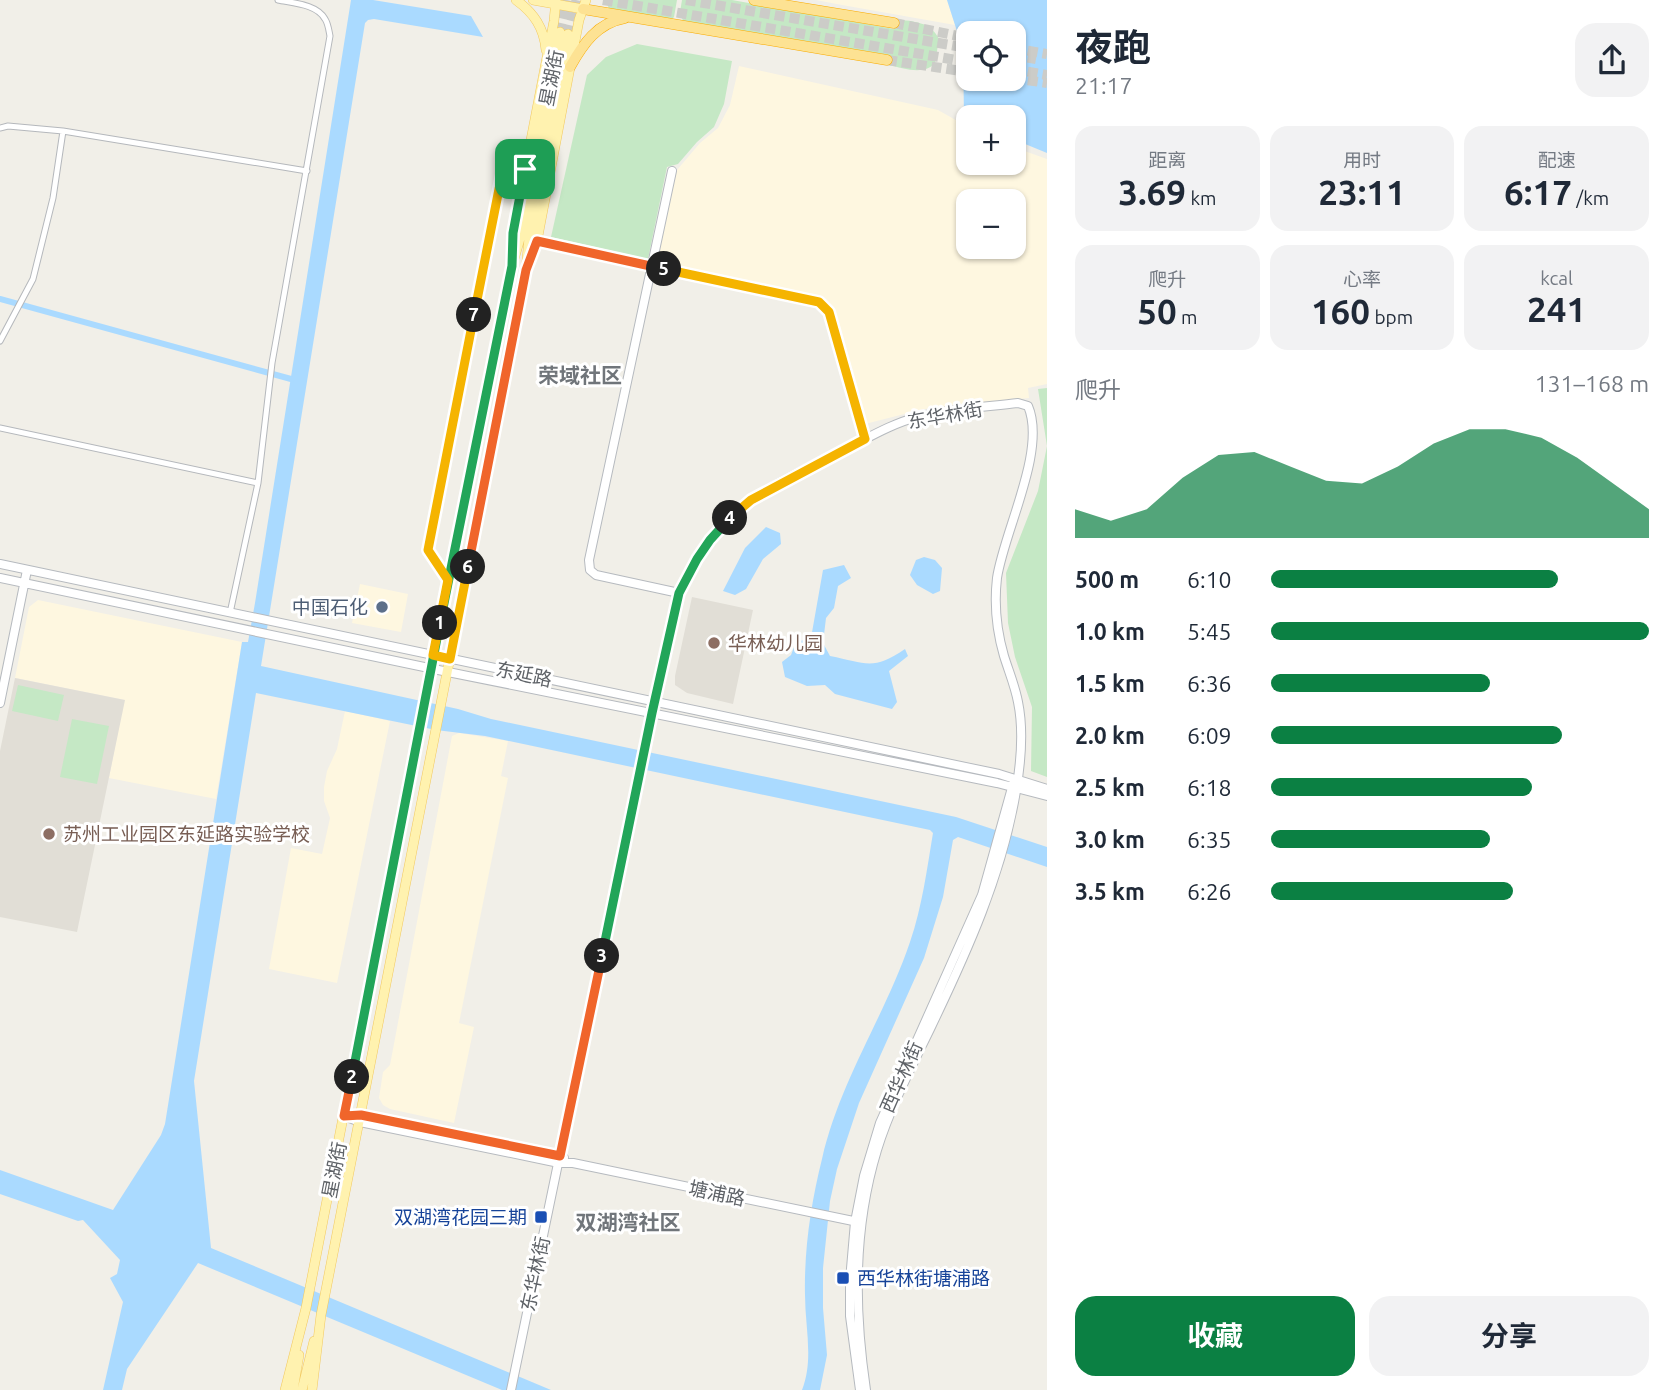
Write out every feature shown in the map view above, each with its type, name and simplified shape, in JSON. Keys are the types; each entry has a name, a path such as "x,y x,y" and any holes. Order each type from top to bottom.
{"highway":[{"path":"754,0 894,23"},
{"path":"585,4 632,17 887,60"},
{"path":"570,67 593,33 617,19 632,17"}],"main road":[{"path":"516,0 528,10 540,27 547,58"},
{"path":"526,270 537,241 570,67 585,4 533,0"},
{"path":"512,266 513,233 556,2"},
{"name":"星湖街","path":"293,1390 306,1308 426,702 433,655 512,266 564,33 529,238 526,270 325,1296 312,1390"},
{"name":"星湖街","path":"302,1390 321,1317"},
{"name":"星湖街","path":"285,1390 304,1319"}],"street":[{"path":"230,613 258,482 272,363 330,36 325,18 317,11 304,5 278,0"},
{"path":"0,128 8,126 63,131 307,171"},
{"path":"0,341 33,279 53,198 63,131"},
{"path":"448,580 428,550 503,169 509,165 525,169"},
{"path":"673,171 589,560 590,570 596,575 679,593"},
{"path":"537,241 819,302 829,312 865,439"},
{"name":"东华林街","path":"511,1390 654,701 679,593 686,576 710,540 738,510 800,473 894,425 932,414 1018,403 1028,406 1034,417"},
{"name":"西华林街","path":"860,1390 850,1316 850,1280 858,1222 886,1125 980,918 1015,785 1021,748 1021,716 1001,645 996,593 1002,553 1028,489 1034,453 1034,417"},
{"path":"0,428 258,482"},
{"name":"东延路","path":"0,564 654,701 1015,785 1047,796"},
{"path":"0,704 27,570"},
{"name":"东延路","path":"0,578 431,669 1015,785 1047,789"},
{"name":"塘浦路","path":"344,1116 858,1222"},
{"name":"西华林街","path":"858,1222 858,1318 866,1390"}],"shaded area":[{"path":"816,0 947,0 955,25 842,5"},
{"path":"739,66 938,110 956,120 956,175 1026,175 1026,152 1047,159 1047,384 1028,388 1029,398 924,409 865,424 861,420 835,310 830,304 818,297 655,263 677,170 700,143 718,128 730,105"},
{"path":"360,584 408,594 401,632 352,623"},
{"name":"华林幼儿园","path":"692,597 753,610 733,704 687,693 675,685"},
{"path":"38,600 242,642 216,799 109,778 124,700 15,678 29,607"},
{"name":"苏州工业园区东延路实验学校","path":"15,678 125,700 77,932 0,917 0,751"},
{"path":"345,711 390,721 337,983 269,969 291,848 322,854 330,818 324,801 324,787 327,771 337,749"},
{"path":"459,733 508,741 501,776 508,778 459,1023 474,1027 454,1123 390,1109 383,1105 379,1098 383,1072 390,1065 452,736"}],"green space":[{"path":"606,0 677,0 671,20 609,9"},
{"path":"682,0 732,0 894,29 896,19 915,22 931,29 939,39 935,63 925,69 907,69 888,65 889,55 683,21 680,12"},
{"path":"637,44 732,61 724,104 714,127 678,164 667,167 648,259 551,237 587,75 606,57"},
{"path":"1047,388 1047,446 1038,389"},
{"path":"1047,446 1047,777 1031,771 1032,707 1015,657 1008,623 1006,573 1038,491"},
{"path":"18,685 64,695 58,721 12,711"},
{"path":"72,719 109,726 97,784 60,777"}],"water":[{"path":"351,0 373,0 471,16 483,37 374,19 365,23 261,666 458,709 491,719 956,817 1047,847 1047,867 958,837 953,840 943,897 924,958 859,1103 837,1169 830,1201 823,1268 827,1355 820,1390 802,1390 808,1367 806,1261 815,1192 830,1130 840,1102 910,942 926,874 933,833 930,830 485,736 436,730 256,693 194,1081 211,1248 551,1390 502,1390 198,1263 127,1369 122,1390 103,1390 123,1302 110,1278 117,1274 120,1260 83,1220 78,1221 0,1194 0,1170 113,1210 161,1135 165,1124 242,642 248,642 255,603"},
{"path":"947,0 1047,0 1047,153 1026,144 1026,105 964,105 964,91 1026,91 1026,21 956,21 956,28"},
{"path":"766,527 780,533 781,544 763,559 746,589 735,595 723,591 745,548"},
{"path":"924,557 935,560 942,568 940,591 933,594 917,585 910,575 916,560"},
{"path":"844,565 851,578 838,586 834,608 826,618 823,643 830,656 861,663 877,663 905,649 908,656 889,671 897,702 892,709 835,694 825,685 807,686 785,677 782,662 791,655 796,642 811,638 823,570"}],"waterway":[{"path":"0,299 291,379"}],"tunnel":[{"path":"560,32 567,0"},
{"path":"568,34 576,0"},
{"path":"603,0 956,60"},
{"path":"686,0 956,46"},
{"path":"894,23 956,36"},
{"path":"1026,50 1047,54"},
{"path":"1026,57 1036,59"},
{"path":"887,60 956,70"},
{"path":"1026,71 1047,75"},
{"path":"1026,80 1047,83"}],"place":[{"name":"中国石化","path":"382,607"},
{"name":"华林幼儿园","path":"714,643"},
{"name":"苏州工业园区东延路实验学校","path":"49,834"},
{"name":"双湖湾花园三期","path":"541,1217"},
{"name":"西华林街塘浦路","path":"843,1278"}],"district":[{"name":"荣域社区","path":"580,376"},
{"name":"双湖湾社区","path":"628,1223"}],"route":[{"path":"525,169 509,165 503,169 428,550 448,580 433,655 450,659 526,270 537,241 819,302 829,312 865,439 751,500 723,523 686,576 679,593 654,701 560,1156 361,1115 344,1116 433,655 512,266 513,233 525,169"}]}
